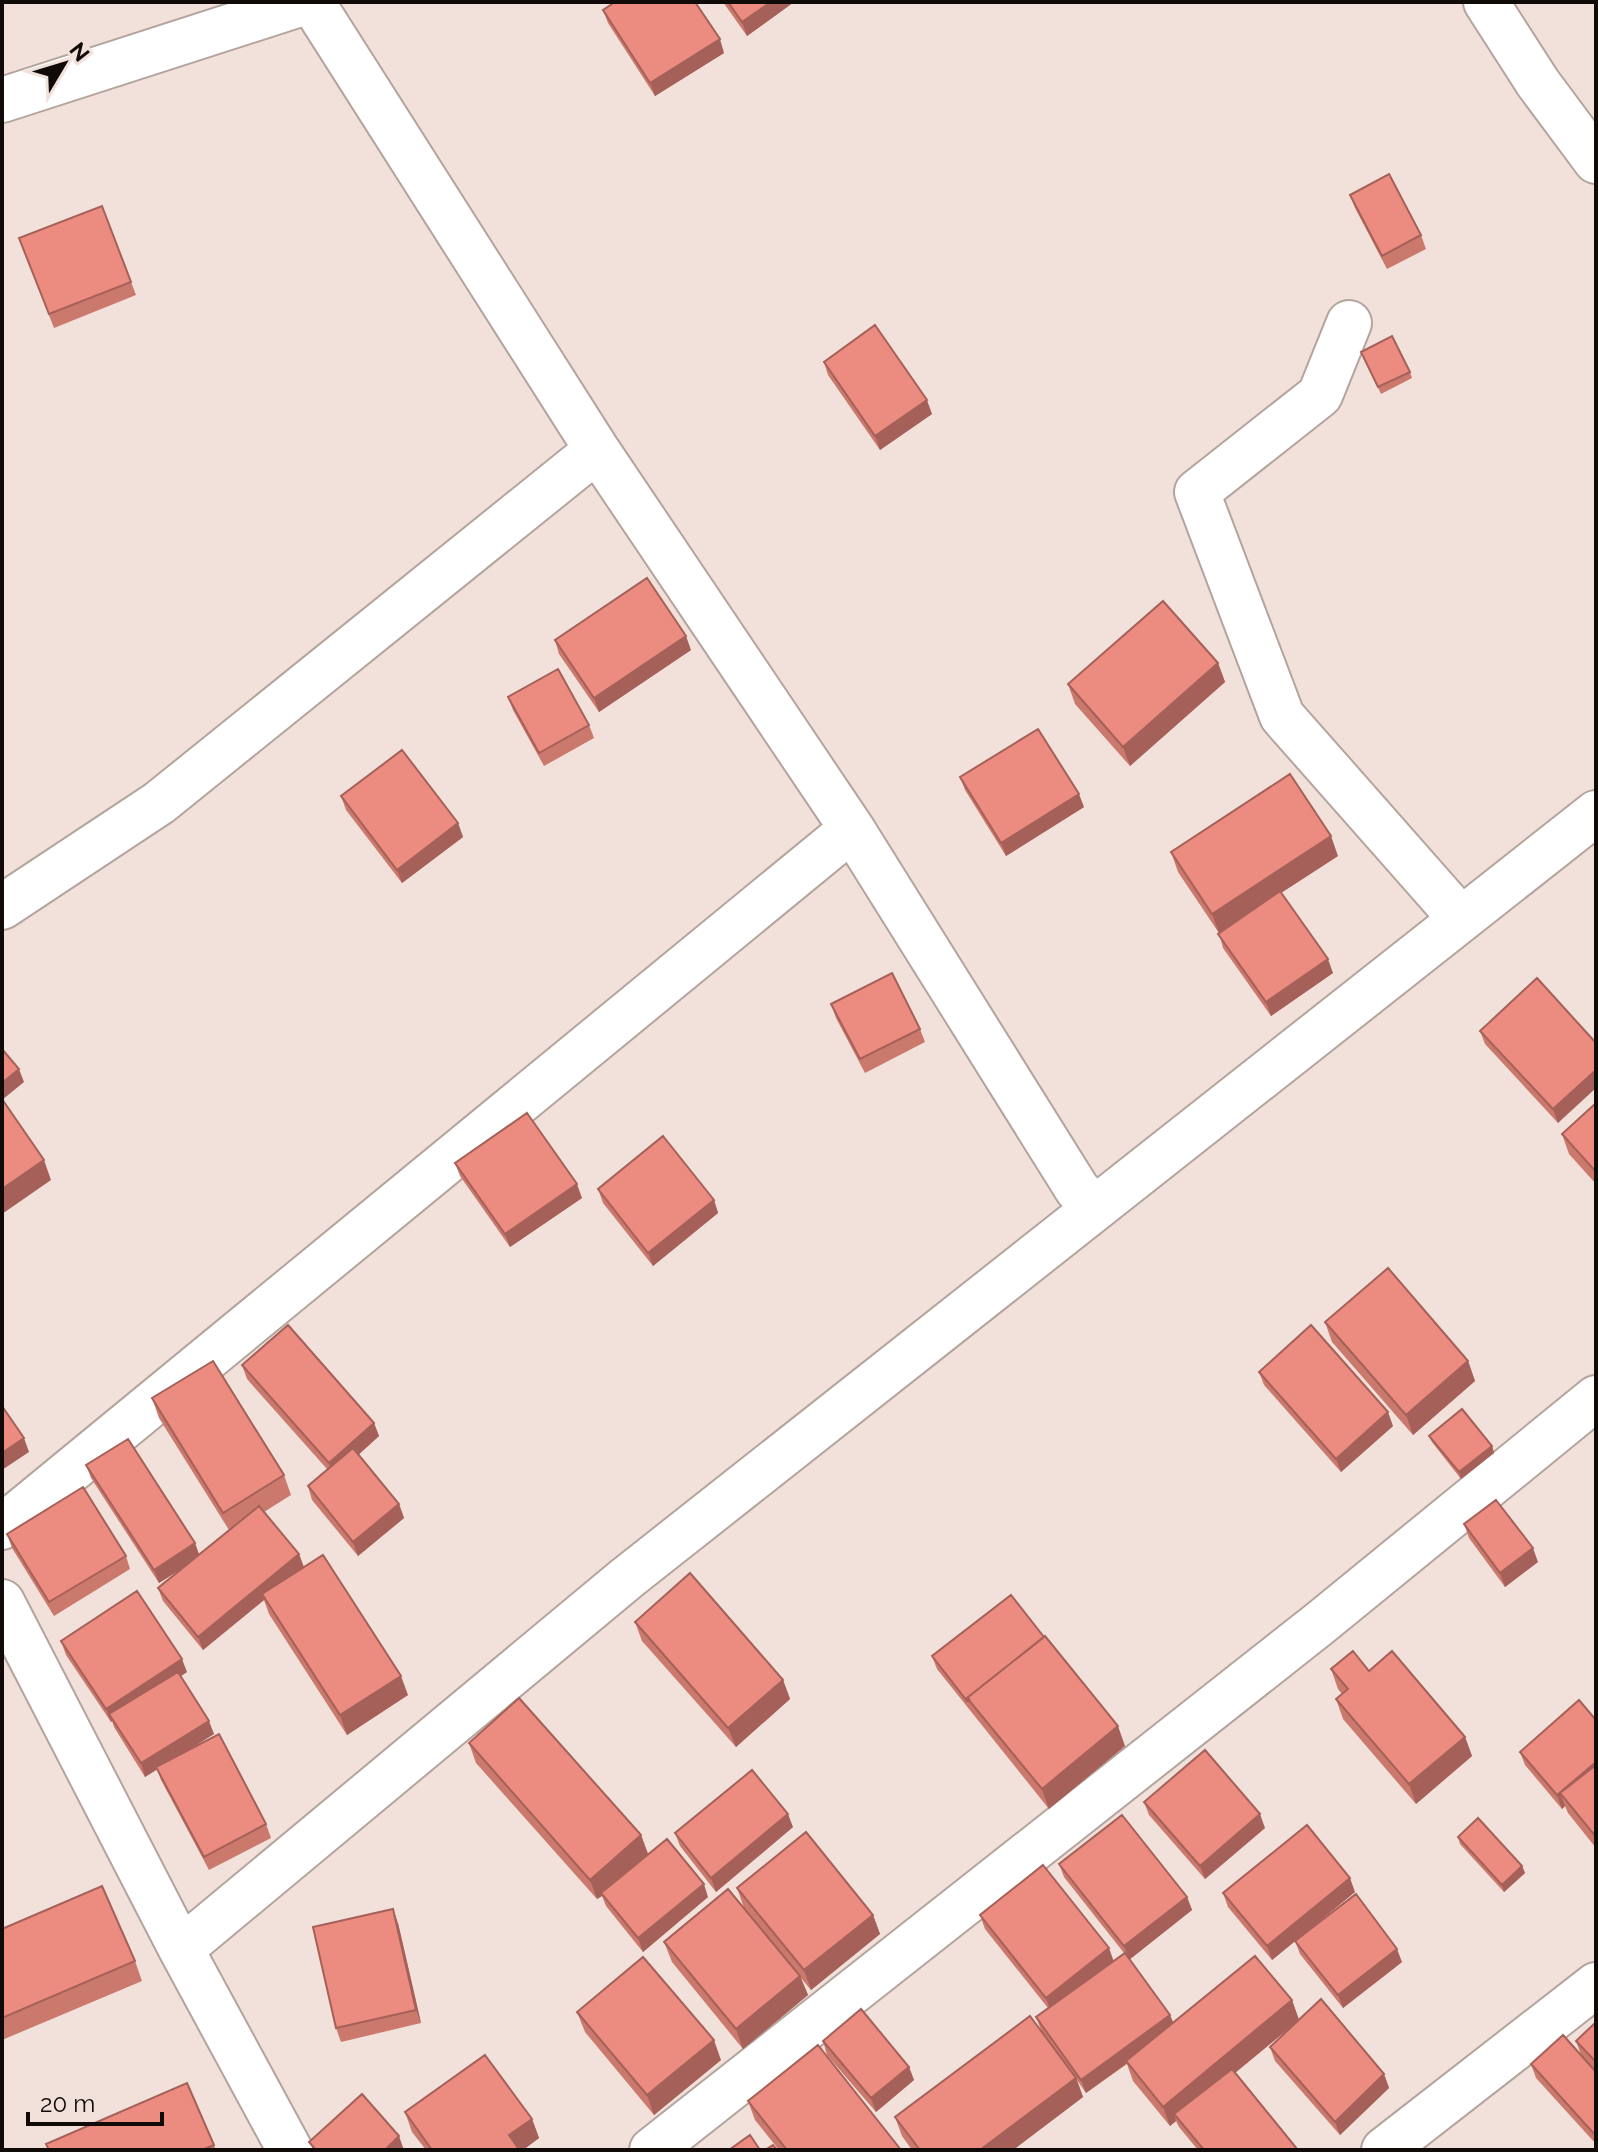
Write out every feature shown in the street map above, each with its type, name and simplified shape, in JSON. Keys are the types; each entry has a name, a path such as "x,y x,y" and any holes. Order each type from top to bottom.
{"street":[{"path":"2,100 309,2 597,450 852,829 1077,1189 1094,1208"},
{"path":"1486,2 1538,83 1596,161"},
{"path":"1349,323 1320,395 1197,492 1282,716 1461,919"},
{"path":"2,907 159,803 597,450"},
{"path":"181,1949 627,1578 1596,813"},
{"path":"2,1527 852,829"},
{"path":"652,2150 1319,1624 1596,1398"},
{"path":"2,1602 181,1949 290,2150"},
{"path":"1384,2150 1596,1985"}],"building":[{"path":"615,2 695,2 720,39 650,83 603,10"},
{"path":"728,2 771,2 742,22"},
{"path":"1389,174 1421,235 1382,256 1350,195"},
{"path":"102,206 131,282 49,314 19,238"},
{"path":"875,325 927,400 875,436 824,362"},
{"path":"1392,336 1410,372 1378,387 1361,352"},
{"path":"647,578 686,636 594,698 555,640"},
{"path":"1163,601 1218,663 1123,747 1068,684"},
{"path":"558,669 589,725 539,753 508,697"},
{"path":"1038,729 1079,794 1001,843 960,777"},
{"path":"402,750 458,823 397,870 341,796"},
{"path":"1290,774 1331,836 1212,914 1171,852"},
{"path":"1280,891 1328,959 1266,1002 1218,934"},
{"path":"892,973 920,1029 860,1059 831,1004"},
{"path":"1537,978 1596,1043 1596,1070 1553,1109 1480,1031"},
{"path":"2,1049 19,1069 2,1083"},
{"path":"2,1099 44,1160 2,1189"},
{"path":"1596,1103 1596,1172 1562,1134"},
{"path":"527,1113 577,1184 505,1234 455,1163"},
{"path":"663,1136 714,1200 648,1253 598,1189"},
{"path":"1388,1268 1468,1361 1406,1415 1325,1322"},
{"path":"288,1325 374,1423 329,1463 242,1365"},
{"path":"1311,1325 1388,1412 1336,1459 1259,1372"},
{"path":"213,1361 284,1475 223,1513 152,1398"},
{"path":"2,1406 24,1438 2,1453"},
{"path":"1462,1409 1492,1446 1459,1472 1429,1436"},
{"path":"128,1439 195,1543 154,1570 86,1465"},
{"path":"353,1448 399,1504 353,1542 308,1486"},
{"path":"83,1487 126,1556 49,1602 7,1534"},
{"path":"1496,1500 1533,1548 1500,1573 1464,1524"},
{"path":"259,1506 299,1554 198,1637 158,1588"},
{"path":"323,1555 401,1676 340,1715 262,1594"},
{"path":"690,1573 783,1680 728,1728 635,1622"},
{"path":"137,1591 182,1659 106,1709 61,1641"},
{"path":"1011,1595 1044,1637 967,1701 932,1656"},
{"path":"1045,1636 1118,1726 1042,1789 967,1698"},
{"path":"1353,1651 1369,1671 1392,1651 1465,1737 1409,1784 1336,1699 1348,1689 1331,1669"},
{"path":"178,1672 209,1721 141,1763 109,1714"},
{"path":"519,1698 641,1835 590,1880 469,1743"},
{"path":"1579,1700 1596,1720 1596,1762 1557,1795 1520,1752"},
{"path":"219,1734 266,1824 204,1857 156,1767"},
{"path":"1205,1750 1260,1814 1200,1866 1144,1802"},
{"path":"1596,1765 1596,1837 1560,1793"},
{"path":"752,1770 788,1814 711,1878 675,1833"},
{"path":"1122,1815 1187,1897 1124,1946 1059,1864"},
{"path":"1478,1818 1522,1866 1502,1885 1458,1837"},
{"path":"1307,1825 1350,1878 1267,1946 1223,1893"},
{"path":"806,1832 873,1915 804,1970 737,1888"},
{"path":"667,1839 704,1884 638,1938 601,1893"},
{"path":"1043,1865 1109,1948 1046,1998 980,1915"},
{"path":"102,1886 135,1961 2,2018 2,1929"},
{"path":"728,1889 800,1976 736,2029 664,1942"},
{"path":"1356,1894 1397,1949 1338,1995 1295,1941"},
{"path":"393,1909 416,2010 336,2028 313,1927"},
{"path":"1125,1953 1170,2015 1081,2080 1036,2017"},
{"path":"1255,1956 1292,2000 1163,2107 1126,2061"},
{"path":"643,1957 714,2040 647,2095 577,2012"},
{"path":"1321,1999 1384,2074 1335,2122 1270,2047"},
{"path":"861,2009 909,2067 871,2098 823,2041"},
{"path":"1030,2016 1076,2078 980,2150 920,2150 895,2117"},
{"path":"1596,2022 1596,2062 1576,2041"},
{"path":"1563,2035 1596,2072 1596,2136 1531,2064"},
{"path":"818,2045 901,2150 787,2150 748,2101"},
{"path":"485,2055 532,2119 509,2135 518,2148 432,2150 405,2112"},
{"path":"1232,2069 1298,2150 1204,2150 1174,2114"},
{"path":"187,2083 214,2145 202,2150 49,2150 46,2144"},
{"path":"362,2094 399,2136 385,2150 316,2150 309,2142"},
{"path":"750,2135 760,2150 729,2150"}]}
